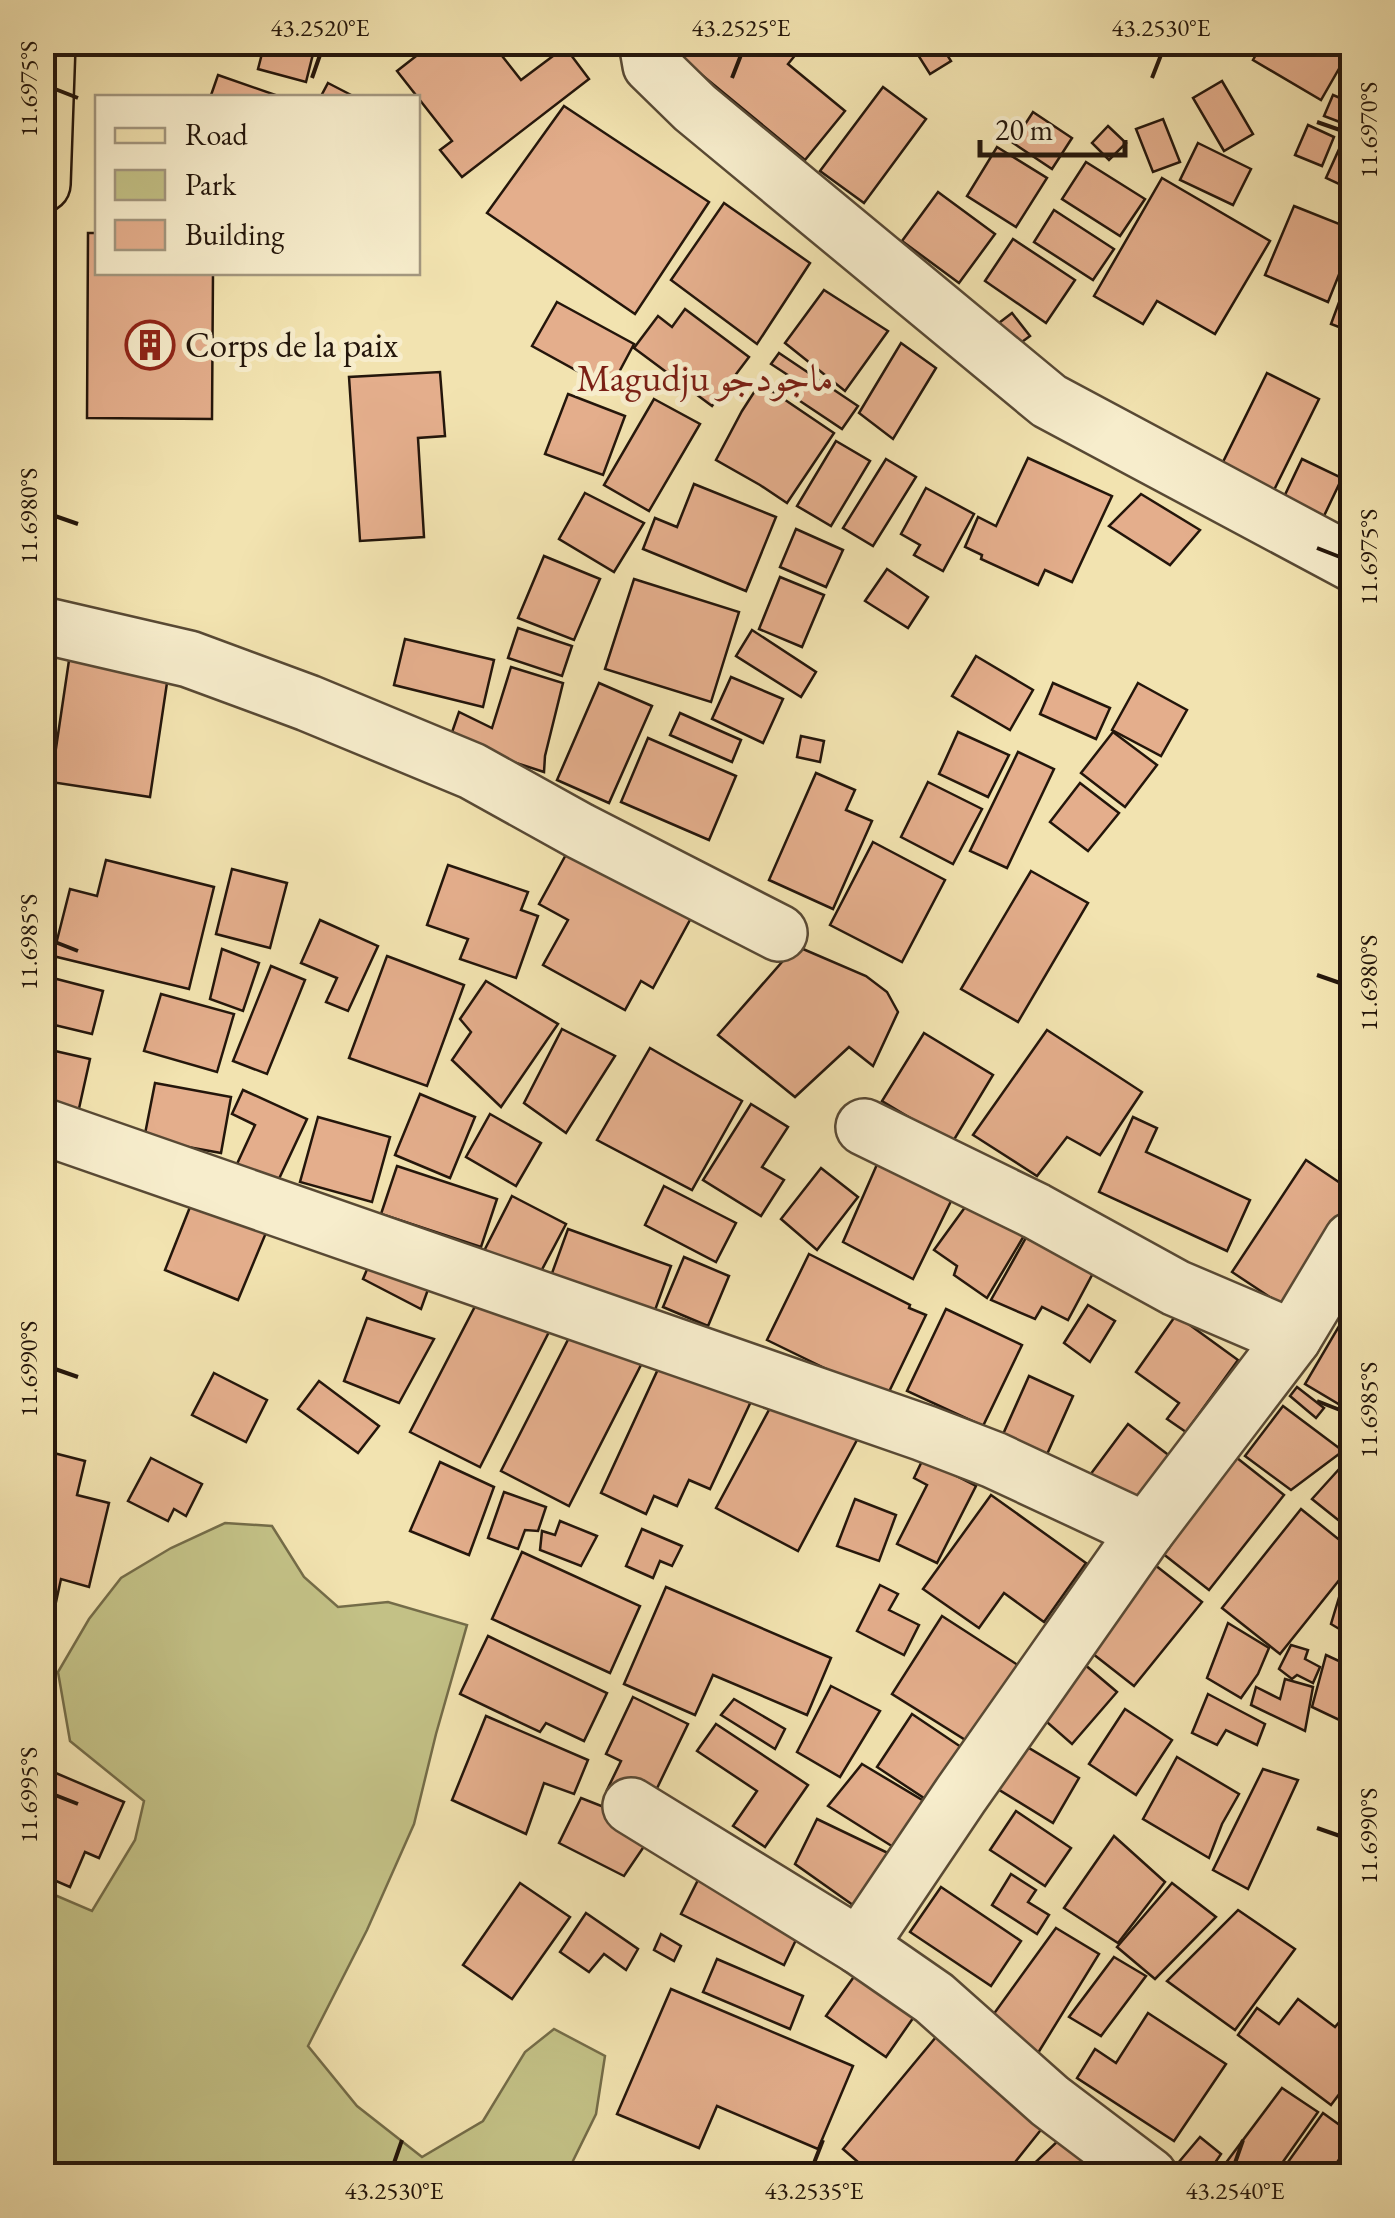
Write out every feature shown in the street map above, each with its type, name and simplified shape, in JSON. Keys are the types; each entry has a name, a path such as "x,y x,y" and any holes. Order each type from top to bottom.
{"main road":[{"path":"42,184 47,42"}],"street":[{"path":"647,42 651,65 695,108 1050,401 1352,563"},
{"path":"42,625 189,659 308,702 472,771 779,933"},
{"path":"42,1126 924,1433 994,1460 1146,1531"},
{"path":"864,1127 1036,1211 1176,1288 1294,1338"},
{"path":"859,1946 1146,1531 1294,1338 1352,1240"},
{"path":"631,1806 859,1946 934,1998 1050,2101 1149,2176"}],"green space":[{"path":"225,1523 272,1526 304,1577 338,1607 388,1602 467,1625 414,1824 367,1930 308,2046 357,2106 422,2157 483,2121 525,2052 554,2029 605,2056 596,2114 566,2175 43,2175 43,1890 92,1911 135,1840 144,1801 70,1741 58,1672 89,1619 121,1578 171,1548"}],"building":[{"path":"211,42 254,42 253,51"},
{"path":"265,42 316,42 306,82 258,69"},
{"path":"434,42 491,42 521,80 565,47 589,79 462,177 440,150 452,141 420,100 420,95 397,71"},
{"path":"806,42 788,64 845,111 805,160 663,43"},
{"path":"939,42 951,61 930,74 918,55"},
{"path":"1263,42 1352,42 1352,46 1321,100 1253,60"},
{"path":"218,75 275,95 211,95"},
{"path":"1222,81 1253,134 1224,151 1193,98"},
{"path":"328,83 351,95 322,95"},
{"path":"883,87 926,119 864,203 820,171"},
{"path":"1333,95 1352,103 1345,124 1324,116"},
{"path":"564,106 709,202 635,314 487,213"},
{"path":"1033,112 1072,138 1052,169 1013,143"},
{"path":"1163,119 1180,162 1153,172 1136,129"},
{"path":"1308,125 1334,137 1322,166 1295,155"},
{"path":"1108,126 1126,143 1109,160 1092,143"},
{"path":"1345,136 1352,139 1352,190 1326,178"},
{"path":"1198,143 1251,169 1233,205 1180,180"},
{"path":"997,147 1047,178 1016,227 967,196"},
{"path":"1086,162 1145,199 1120,236 1062,199"},
{"path":"1162,178 1270,241 1215,334 1157,301 1143,324 1094,296"},
{"path":"938,192 995,234 959,283 902,241"},
{"path":"724,203 810,263 757,344 671,280"},
{"path":"1294,206 1352,229 1352,242 1328,302 1265,275"},
{"path":"1054,210 1114,249 1093,280 1034,242"},
{"name":"Corps de la paix","path":"88,233 95,233 95,275 213,275 212,419 87,418"},
{"path":"1013,239 1075,280 1046,323 985,281"},
{"path":"1352,267 1352,332 1331,324"},
{"path":"824,290 888,331 845,391 785,343"},
{"path":"557,302 634,344 610,389 532,346"},
{"path":"685,309 749,357 712,406 634,348 658,316 672,327"},
{"path":"1012,313 1030,336 1008,352 991,329"},
{"path":"901,343 936,368 893,439 859,413"},
{"path":"779,353 858,406 842,429 788,393 797,381 771,364"},
{"path":"440,372 445,436 418,438 424,537 360,541 349,377"},
{"path":"1267,373 1319,399 1274,490 1222,464"},
{"path":"760,383 834,433 787,503 716,460"},
{"path":"568,394 625,416 603,475 545,454"},
{"path":"654,399 700,424 649,511 604,485"},
{"path":"836,441 870,461 831,526 797,506"},
{"path":"1028,458 1112,496 1072,582 1045,570 1038,585 981,559 982,555 965,547 978,517 996,526"},
{"path":"886,459 916,477 873,546 843,528"},
{"path":"1302,459 1342,478 1323,518 1283,499"},
{"path":"694,484 776,517 746,591 643,549 655,518 677,527"},
{"path":"926,488 974,514 943,571 914,555 920,545 901,534"},
{"path":"585,493 644,523 614,572 559,539"},
{"path":"1141,494 1200,530 1170,565 1109,526"},
{"path":"1352,497 1352,534 1338,526"},
{"path":"796,529 843,550 826,587 780,567"},
{"path":"544,556 600,579 574,640 518,618"},
{"path":"887,569 928,597 908,628 865,601"},
{"path":"780,577 824,595 802,647 759,629"},
{"path":"634,579 739,612 711,702 605,669"},
{"path":"518,628 572,646 562,676 508,658"},
{"path":"752,630 816,672 801,697 736,656"},
{"path":"405,639 494,660 483,707 394,685"},
{"path":"72,640 171,656 150,797 51,782"},
{"path":"976,656 1033,690 1010,730 952,696"},
{"path":"511,667 563,683 544,772 449,741 459,712 492,728"},
{"path":"731,677 783,699 763,743 712,719"},
{"path":"599,683 652,706 609,803 557,780"},
{"path":"1053,683 1110,708 1096,739 1040,714"},
{"path":"1138,683 1187,710 1161,756 1112,730"},
{"path":"680,713 741,740 732,762 670,735"},
{"path":"958,732 1009,755 988,797 939,774"},
{"path":"1113,732 1157,765 1125,807 1081,773"},
{"path":"801,736 824,741 820,762 797,757"},
{"path":"648,738 736,776 709,840 621,802"},
{"path":"1018,752 1054,769 1007,868 970,851"},
{"path":"816,773 855,790 846,810 872,821 833,909 769,880"},
{"path":"928,782 982,809 953,864 901,837"},
{"path":"1080,783 1119,813 1088,851 1050,822"},
{"path":"574,840 697,907 653,988 641,981 625,1010 543,965 568,920 539,904"},
{"path":"873,842 945,880 902,962 830,925"},
{"path":"106,860 214,887 189,989 53,956 70,889 97,896"},
{"path":"448,865 528,892 521,910 538,916 516,978 460,959 468,939 427,925"},
{"path":"232,869 287,883 270,948 216,934"},
{"path":"1031,871 1088,903 1018,1022 961,989"},
{"path":"320,920 378,946 348,1011 326,1002 337,978 301,963"},
{"path":"796,946 866,976 887,992 898,1012 873,1066 849,1047 795,1097 718,1035"},
{"path":"222,949 259,963 243,1011 210,999"},
{"path":"387,956 464,985 427,1086 349,1058"},
{"path":"271,966 305,980 267,1074 233,1061"},
{"path":"49,977 103,991 92,1034 42,1022"},
{"path":"486,981 558,1024 501,1107 452,1060 471,1032 460,1019"},
{"path":"161,994 234,1014 217,1072 144,1051"},
{"path":"562,1029 615,1056 566,1133 524,1103"},
{"path":"1047,1030 1142,1092 1100,1155 1067,1137 1037,1176 973,1135"},
{"path":"924,1033 993,1075 952,1143 882,1101"},
{"path":"42,1048 90,1059 78,1113 42,1106"},
{"path":"650,1048 742,1101 692,1190 597,1140"},
{"path":"155,1083 231,1097 221,1153 144,1139"},
{"path":"243,1090 307,1119 277,1183 237,1164 255,1125 232,1114"},
{"path":"420,1094 475,1117 450,1178 395,1155"},
{"path":"751,1104 788,1127 762,1167 784,1180 761,1216 703,1180"},
{"path":"490,1114 541,1143 516,1186 466,1157"},
{"path":"318,1117 390,1137 372,1202 300,1182"},
{"path":"1133,1117 1157,1128 1146,1152 1250,1200 1227,1251 1099,1192"},
{"path":"882,1153 954,1195 913,1279 843,1242"},
{"path":"1306,1160 1352,1191 1352,1227 1285,1307 1232,1272"},
{"path":"397,1166 497,1199 481,1247 381,1214"},
{"path":"821,1168 858,1197 817,1250 781,1219"},
{"path":"664,1186 736,1223 716,1262 645,1225"},
{"path":"979,1188 1031,1224 987,1298 954,1275 957,1266 934,1250"},
{"path":"512,1196 566,1224 537,1279 484,1251"},
{"path":"194,1197 268,1228 238,1300 165,1270"},
{"path":"1032,1227 1099,1262 1068,1320 1042,1307 1035,1319 991,1300"},
{"path":"568,1229 671,1266 650,1324 547,1287"},
{"path":"378,1243 435,1270 421,1309 363,1279"},
{"path":"809,1254 926,1315 886,1398 767,1340"},
{"path":"684,1257 729,1276 708,1326 663,1307"},
{"path":"483,1291 552,1326 480,1467 410,1432"},
{"path":"1352,1304 1352,1412 1305,1384"},
{"path":"1088,1305 1115,1321 1090,1362 1064,1343"},
{"path":"946,1309 1022,1345 983,1426 907,1391"},
{"path":"1176,1315 1238,1360 1186,1432 1167,1419 1179,1403 1136,1372"},
{"path":"367,1318 434,1339 399,1403 344,1381"},
{"path":"574,1328 642,1363 569,1506 501,1471"},
{"path":"665,1354 754,1395 710,1489 689,1480 677,1506 654,1496 646,1514 601,1493"},
{"path":"214,1373 267,1400 246,1442 192,1415"},
{"path":"1029,1376 1073,1396 1044,1461 1000,1441"},
{"path":"319,1381 379,1426 358,1453 298,1409"},
{"path":"1297,1387 1324,1408 1316,1418 1290,1396"},
{"path":"777,1395 858,1438 798,1551 716,1508"},
{"path":"1283,1406 1343,1451 1291,1490 1245,1456"},
{"path":"1128,1424 1175,1460 1137,1510 1090,1475"},
{"path":"42,1450 85,1461 77,1495 109,1503 89,1587 61,1579 51,1625 42,1623"},
{"path":"1232,1454 1284,1495 1209,1590 1157,1549"},
{"path":"151,1458 202,1484 186,1516 174,1509 168,1521 128,1501"},
{"path":"923,1459 976,1486 937,1563 897,1544 927,1485 914,1478"},
{"path":"1352,1459 1352,1531 1312,1499"},
{"path":"440,1462 494,1487 469,1555 410,1531"},
{"path":"504,1492 546,1507 538,1531 525,1530 518,1549 488,1538"},
{"path":"991,1495 1086,1563 1044,1622 1004,1593 979,1628 923,1589"},
{"path":"855,1499 896,1515 879,1561 837,1546"},
{"path":"1301,1509 1352,1550 1352,1564 1280,1654 1222,1608"},
{"path":"560,1521 597,1536 581,1566 540,1550 542,1531 555,1535"},
{"path":"642,1529 682,1546 672,1566 660,1561 653,1578 626,1566"},
{"path":"522,1552 640,1606 610,1673 492,1619"},
{"path":"1155,1565 1202,1602 1134,1686 1088,1650"},
{"path":"1352,1565 1352,1661 1346,1659 1351,1636 1331,1624"},
{"path":"880,1585 898,1594 889,1610 919,1625 904,1655 857,1631"},
{"path":"666,1587 831,1658 807,1715 713,1675 695,1715 624,1684"},
{"path":"942,1616 1024,1669 975,1746 892,1694"},
{"path":"1228,1623 1269,1648 1258,1674 1241,1698 1207,1678"},
{"path":"488,1636 607,1693 584,1741 546,1723 540,1732 460,1694"},
{"path":"1291,1645 1308,1650 1305,1659 1320,1667 1313,1683 1297,1675 1292,1679 1279,1669"},
{"path":"1326,1655 1352,1667 1352,1726 1312,1707"},
{"path":"1077,1658 1117,1692 1072,1744 1032,1709"},
{"path":"1285,1679 1313,1687 1305,1731 1251,1705 1256,1687 1280,1699"},
{"path":"831,1686 880,1711 840,1777 797,1752"},
{"path":"1208,1694 1265,1724 1257,1745 1226,1730 1217,1745 1192,1733"},
{"path":"633,1697 688,1724 647,1809 607,1790 621,1761 606,1754"},
{"path":"734,1699 785,1729 775,1749 721,1715"},
{"path":"1125,1709 1172,1740 1136,1795 1089,1764"},
{"path":"912,1714 967,1751 933,1804 877,1767"},
{"path":"486,1716 588,1760 574,1794 544,1783 526,1834 452,1800"},
{"path":"716,1724 808,1785 765,1847 733,1826 757,1791 697,1751"},
{"path":"1014,1739 1079,1778 1053,1823 988,1783"},
{"path":"1177,1757 1239,1794 1209,1858 1143,1819"},
{"path":"862,1764 944,1813 906,1855 828,1806"},
{"path":"1263,1769 1298,1780 1248,1889 1213,1870"},
{"path":"51,1771 124,1802 99,1858 85,1852 70,1887 42,1875 42,1790"},
{"path":"581,1798 632,1818 649,1839 624,1876 559,1843"},
{"path":"1016,1811 1071,1848 1045,1886 990,1850"},
{"path":"817,1819 890,1854 874,1920 795,1864"},
{"path":"1114,1836 1165,1882 1118,1943 1064,1908"},
{"path":"702,1872 804,1923 784,1965 681,1914"},
{"path":"1011,1874 1036,1890 1028,1902 1049,1915 1037,1934 992,1905"},
{"path":"520,1883 570,1917 512,1999 463,1965"},
{"path":"1172,1883 1216,1917 1155,1979 1117,1947"},
{"path":"941,1887 1021,1941 991,1986 910,1932"},
{"path":"1238,1910 1295,1949 1235,2030 1167,1981"},
{"path":"586,1913 638,1949 626,1970 604,1954 589,1972 560,1952"},
{"path":"1056,1928 1099,1954 1038,2053 993,2015"},
{"path":"661,1934 681,1946 674,1961 654,1950"},
{"path":"1114,1957 1146,1976 1101,2036 1069,2017"},
{"path":"717,1959 803,1996 790,2029 703,1992"},
{"path":"858,1971 918,2011 886,2057 826,2016"},
{"path":"671,1989 853,2066 818,2149 717,2106 699,2148 617,2114"},
{"path":"1298,1999 1335,2027 1352,2011 1352,2077 1331,2105 1238,2035 1257,2008 1279,2024"},
{"path":"1148,2013 1226,2064 1174,2141 1077,2078 1095,2049 1116,2063"},
{"path":"936,2037 1044,2126 1004,2176 874,2176 843,2149"},
{"path":"1282,2088 1318,2112 1273,2176 1216,2176"},
{"path":"1323,2113 1352,2134 1336,2164 1352,2176 1278,2176"},
{"path":"1063,2136 1111,2166 1101,2176 1021,2176"},
{"path":"1200,2137 1221,2154 1206,2176 1182,2176 1173,2169"}],"place":[{"name":"Corps de la paix","path":"150,345"}],"district":[{"name":"Magudju ماجودجو","path":"705,378"}]}
